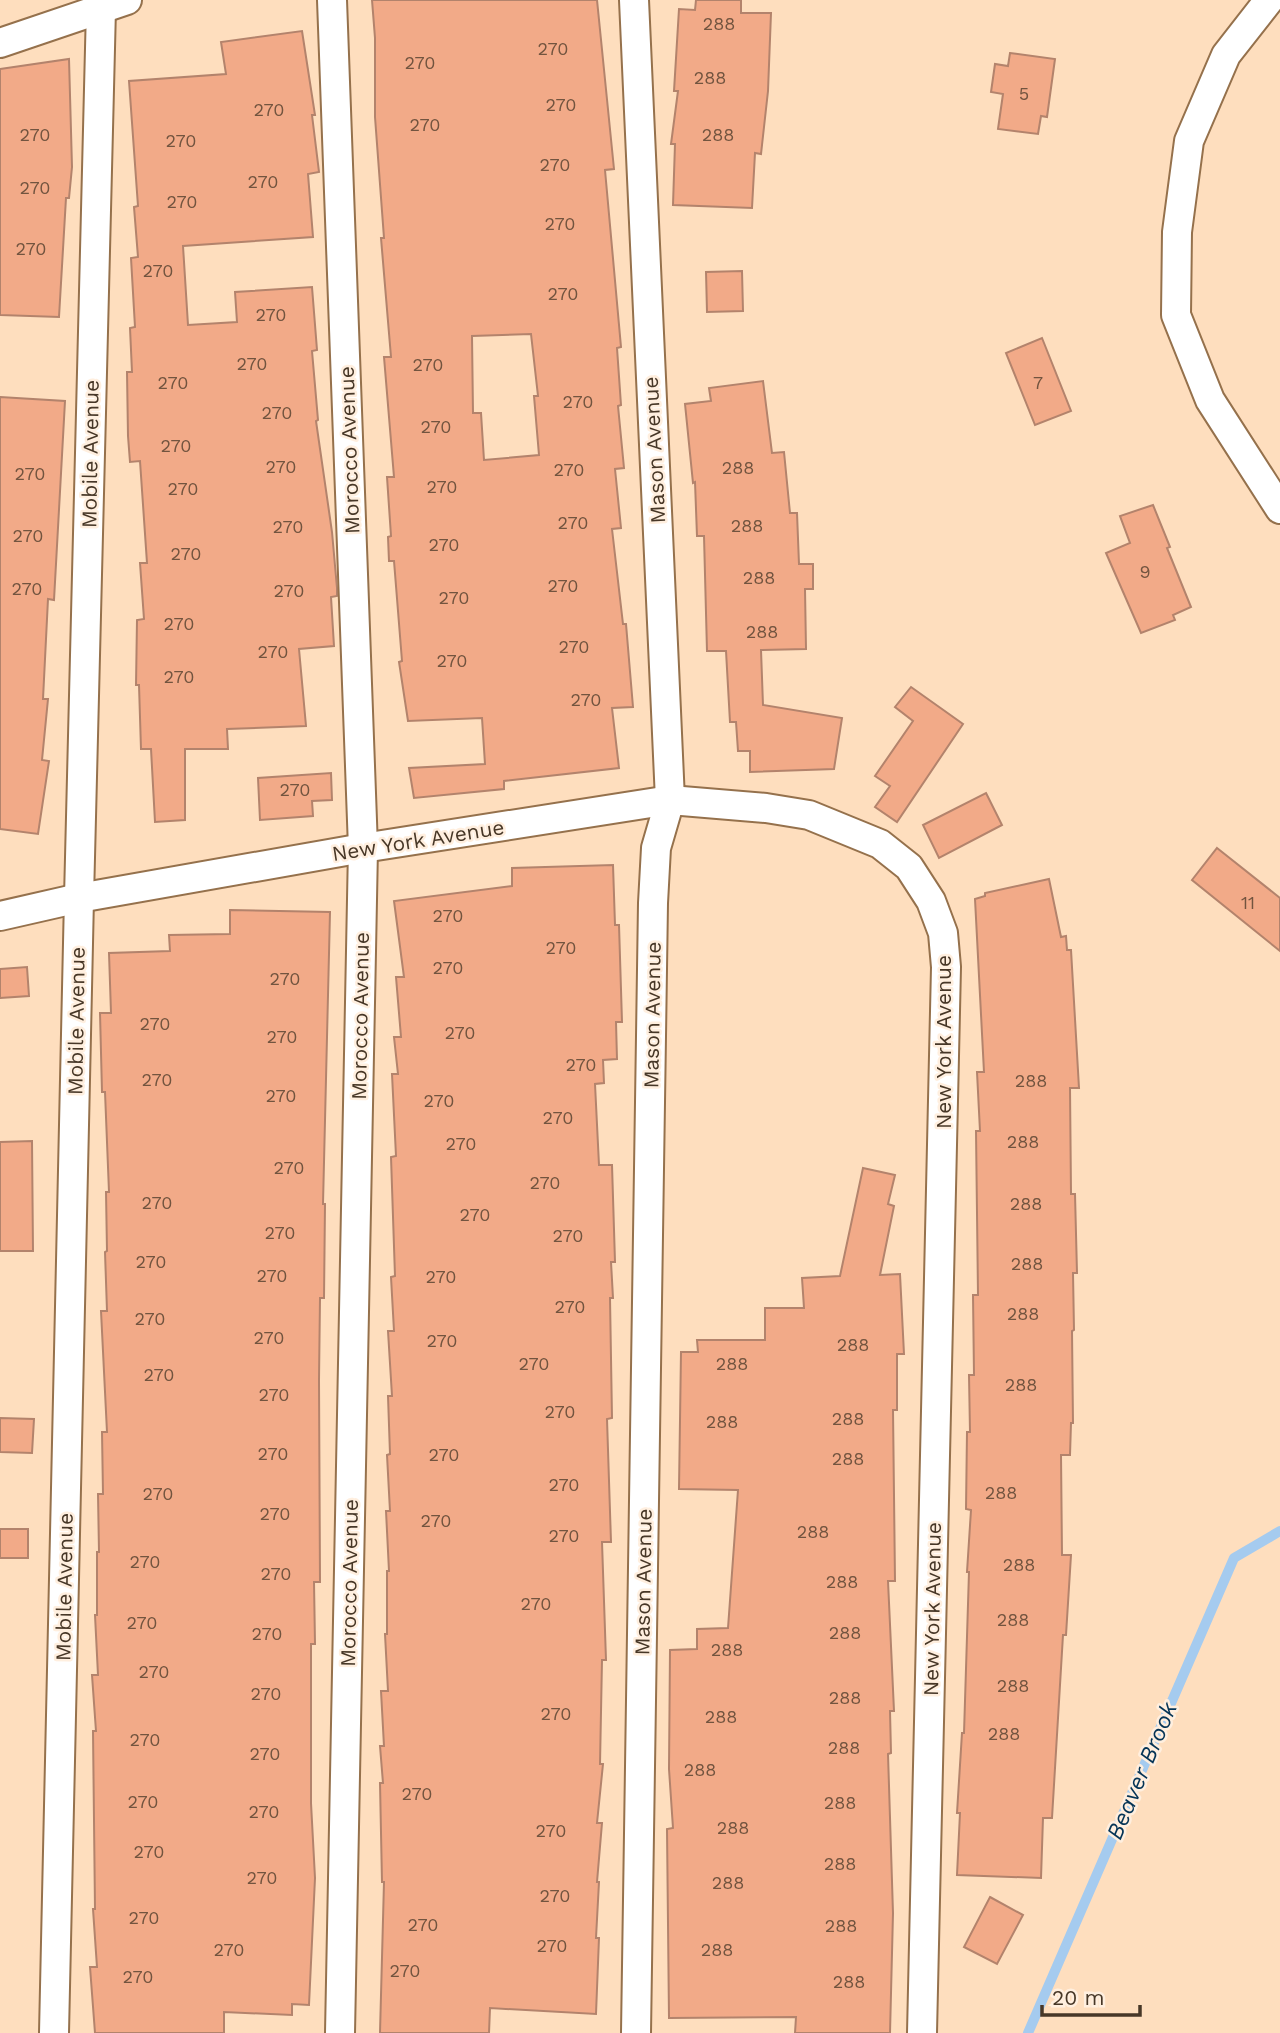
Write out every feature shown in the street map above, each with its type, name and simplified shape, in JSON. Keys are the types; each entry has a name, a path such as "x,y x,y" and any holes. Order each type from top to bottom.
{"street":[{"name":"Morocco Avenue","path":"332,0 363,848 340,2033"},
{"name":"Mason Avenue","path":"634,0 670,800 656,848 653,902 636,2033"},
{"path":"1269,0 1226,55 1189,141 1177,232 1176,315 1210,400 1280,509"},
{"path":"0,43 114,4"},
{"name":"Mobile Avenue","path":"54,2033 79,898 114,4"},
{"name":"New York Avenue","path":"0,916 79,898 363,848 670,800 766,808 810,815 880,844 909,867 931,901 943,933 947,967 922,2033"}],"building":[{"path":"372,0 597,0 614,169 605,170 621,347 617,348 621,405 618,406 624,468 615,469 621,528 612,529 623,624 626,624 633,707 612,708 619,768 504,781 504,789 414,798 409,768 485,764 482,718 408,721 399,662 402,661 394,561 389,561 388,537 391,536 387,477 394,477 384,357 391,357 381,238 384,238 375,117","holes":["531,334 538,396 534,396 539,455 484,460 481,413 473,413 472,336"]},
{"path":"696,0 741,0 741,13 771,13 768,91 761,154 755,153 752,208 673,205 675,144 671,144 678,91 674,91 679,9 695,10"},
{"path":"302,31 315,115 312,115 319,172 308,174 313,237 183,246 188,325 237,322 235,292 312,287 317,350 312,351 316,421 337,588 337,596 331,597 334,646 299,649 306,726 227,729 228,749 185,749 185,820 155,822 151,749 141,749 139,685 136,685 137,620 144,619 140,563 147,563 140,461 130,462 128,436 127,372 132,372 130,328 135,327 131,258 138,257 134,207 138,206 129,81 226,74 221,42"},
{"path":"1010,53 1055,59 1047,117 1041,116 1038,134 998,129 1003,94 991,92 995,64 1008,66"},
{"path":"69,59 72,167 69,198 66,198 59,317 0,315 0,69"},
{"path":"742,271 743,311 707,312 706,272"},
{"path":"1042,338 1071,411 1035,425 1006,353"},
{"path":"763,381 772,453 784,452 790,513 797,513 799,564 813,564 813,589 805,589 806,649 761,650 763,705 842,718 834,769 750,772 750,751 738,751 736,722 730,722 726,651 707,651 704,536 697,536 695,482 693,483 685,404 711,401 709,388"},
{"path":"0,397 65,401 54,600 48,599 43,699 48,699 42,760 49,761 38,834 0,829"},
{"path":"1153,505 1191,607 1173,615 1175,620 1141,633 1106,553 1130,543 1120,516"},
{"path":"911,687 963,724 897,822 875,807 890,786 875,776 913,721 895,707"},
{"path":"331,773 332,800 312,801 313,816 260,820 258,778"},
{"path":"986,793 1002,825 939,858 923,825"},
{"path":"1217,848 1280,898 1280,951 1192,880"},
{"path":"613,865 615,925 619,925 622,1022 616,1022 617,1059 603,1060 604,1083 595,1084 599,1165 612,1165 615,1262 611,1262 613,1298 610,1298 612,1418 607,1419 611,1542 602,1542 606,1660 602,1660 600,1764 603,1764 597,1823 602,1823 597,1882 596,1938 599,1938 596,2014 490,2008 489,2033 380,2033 384,1882 380,1783 383,1783 380,1746 384,1746 381,1691 388,1691 385,1634 389,1571 386,1511 390,1511 388,1396 392,1396 388,1331 394,1331 391,1277 395,1276 391,1157 396,1156 392,1074 398,1074 394,1037 401,1037 396,977 404,977 394,901 512,886 512,868"},
{"path":"1049,879 1061,937 1066,936 1067,950 1071,950 1079,1088 1070,1088 1071,1194 1075,1194 1077,1273 1073,1273 1073,1423 1070,1455 1061,1455 1062,1555 1071,1555 1066,1635 1063,1635 1052,1818 1043,1818 1041,1878 957,1875 960,1813 957,1813 964,1733 971,1510 966,1509 967,1432 970,1432 969,1375 974,1375 973,1295 978,1295 976,1131 980,1131 977,1072 984,1072 975,899 985,896 985,893"},
{"path":"230,910 330,912 323,1204 324,1298 320,1298 320,1582 314,1582 315,1644 311,1644 311,1803 315,1878 309,2005 292,2004 292,2015 224,2012 224,2033 95,2033 90,1967 97,1967 93,1909 93,1731 96,1731 92,1675 98,1675 95,1615 99,1552 98,1494 103,1494 102,1432 107,1432 101,1311 107,1311 106,1192 109,1192 100,1013 111,1013 109,953 170,951 169,935 230,934"},
{"path":"27,967 29,996 0,998 0,969"},
{"path":"32,1141 33,1251 0,1251 0,1142"},
{"path":"863,1168 895,1175 888,1204 894,1206 880,1275 900,1274 904,1354 897,1354 897,1410 893,1410 895,1581 888,1581 894,1711 890,1711 891,1753 888,1754 893,1913 890,2033 795,2033 796,2017 669,2018 667,1829 673,1828 669,1769 670,1650 697,1649 697,1629 728,1628 738,1490 679,1489 681,1352 698,1352 697,1340 765,1340 765,1308 804,1308 802,1278 840,1276"},
{"path":"0,1418 34,1419 32,1453 0,1452"},
{"path":"0,1529 28,1529 28,1558 0,1558"},
{"path":"990,1897 1023,1915 997,1964 964,1947"}],"waterway":[{"name":"Beaver Brook","path":"1028,2033 1234,1558 1280,1531"}]}
